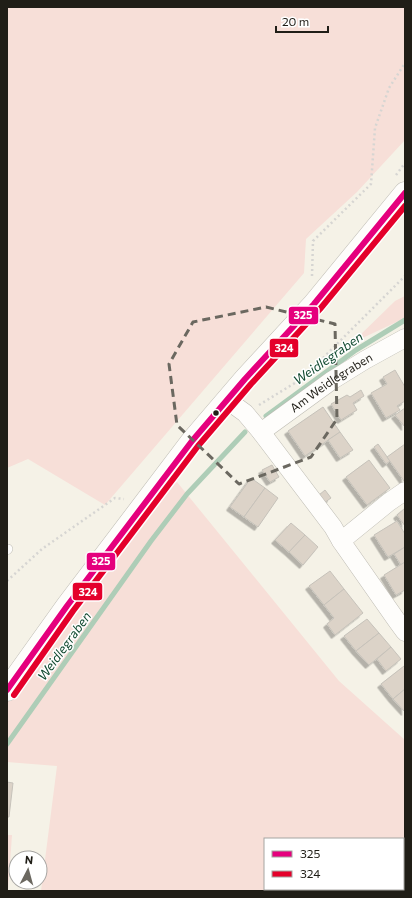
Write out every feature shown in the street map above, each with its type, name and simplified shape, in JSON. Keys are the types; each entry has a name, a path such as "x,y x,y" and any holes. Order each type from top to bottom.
{"main road":[{"path":"7,690 67,606 192,441 250,373 314,304 405,193"}],"street":[{"name":"Am Weidlegraben","path":"261,432 331,381 405,338"},
{"path":"227,400 245,413 261,432 333,527 341,541 405,632"},
{"path":"341,541 405,491"}],"path":[{"path":"314,304 312,288 313,241 371,184 375,128 388,88 405,63"},
{"path":"245,413 303,378 405,276"},
{"path":"7,581 42,549 115,498 146,501"}],"highlighted area":[{"path":"266,307 335,324 337,419 311,457 239,484 177,425 169,364 193,322"}],"shaded area":[{"path":"7,7 405,7 405,140 357,192 306,239 304,273 105,505 28,459 7,468"},
{"path":"405,296 405,318 352,343 395,301"},
{"path":"177,482 339,681 405,740 405,891 41,891 48,890 48,850 46,850 57,766 7,762 7,690 146,501"},
{"path":"7,835 12,835 11,850 8,850 7,891"}],"building":[{"path":"395,370 405,387 405,401 397,406 400,410 386,418 371,393 387,384 383,377"},
{"path":"361,390 364,396 353,403 357,410 341,420 331,404 347,395 350,397"},
{"path":"323,407 340,432 305,456 288,431"},
{"path":"405,408 405,427 395,415"},
{"path":"340,432 353,450 340,458 328,440"},
{"path":"378,444 390,461 386,464 374,447"},
{"path":"405,444 405,480 404,481 387,457"},
{"path":"369,460 390,488 367,505 346,477"},
{"path":"272,465 279,477 270,482 262,470"},
{"path":"251,478 265,488 244,517 230,507"},
{"path":"265,488 278,498 258,527 244,517"},
{"path":"325,490 331,498 324,503 319,495"},
{"path":"405,508 405,526 397,515"},
{"path":"397,521 405,534 405,547 388,557 374,535"},
{"path":"291,523 305,535 289,552 275,540"},
{"path":"305,535 318,547 303,565 289,552"},
{"path":"405,547 405,562 401,565 394,554"},
{"path":"405,562 405,590 396,595 384,575"},
{"path":"330,571 344,589 324,605 309,586"},
{"path":"344,589 363,613 335,635 327,624 334,618 324,605"},
{"path":"367,619 379,633 356,651 344,636"},
{"path":"379,633 391,647 369,665 356,651"},
{"path":"391,647 401,659 386,671 377,659"},
{"path":"404,666 405,689 393,699 381,684"},
{"path":"405,689 405,712 393,699"},
{"path":"7,782 13,783 9,817 7,817"}],"waterway":[{"name":"Weidlegraben","path":"266,416 356,350 405,320"},
{"name":"Weidlegraben","path":"7,744 151,541 187,494 245,432"}],"transit line":[{"name":"325","path":"7,690 67,606 192,441 245,379 314,304 405,193"},
{"name":"324","path":"14,695 73,611 198,446 251,384 320,309 405,206"}]}
